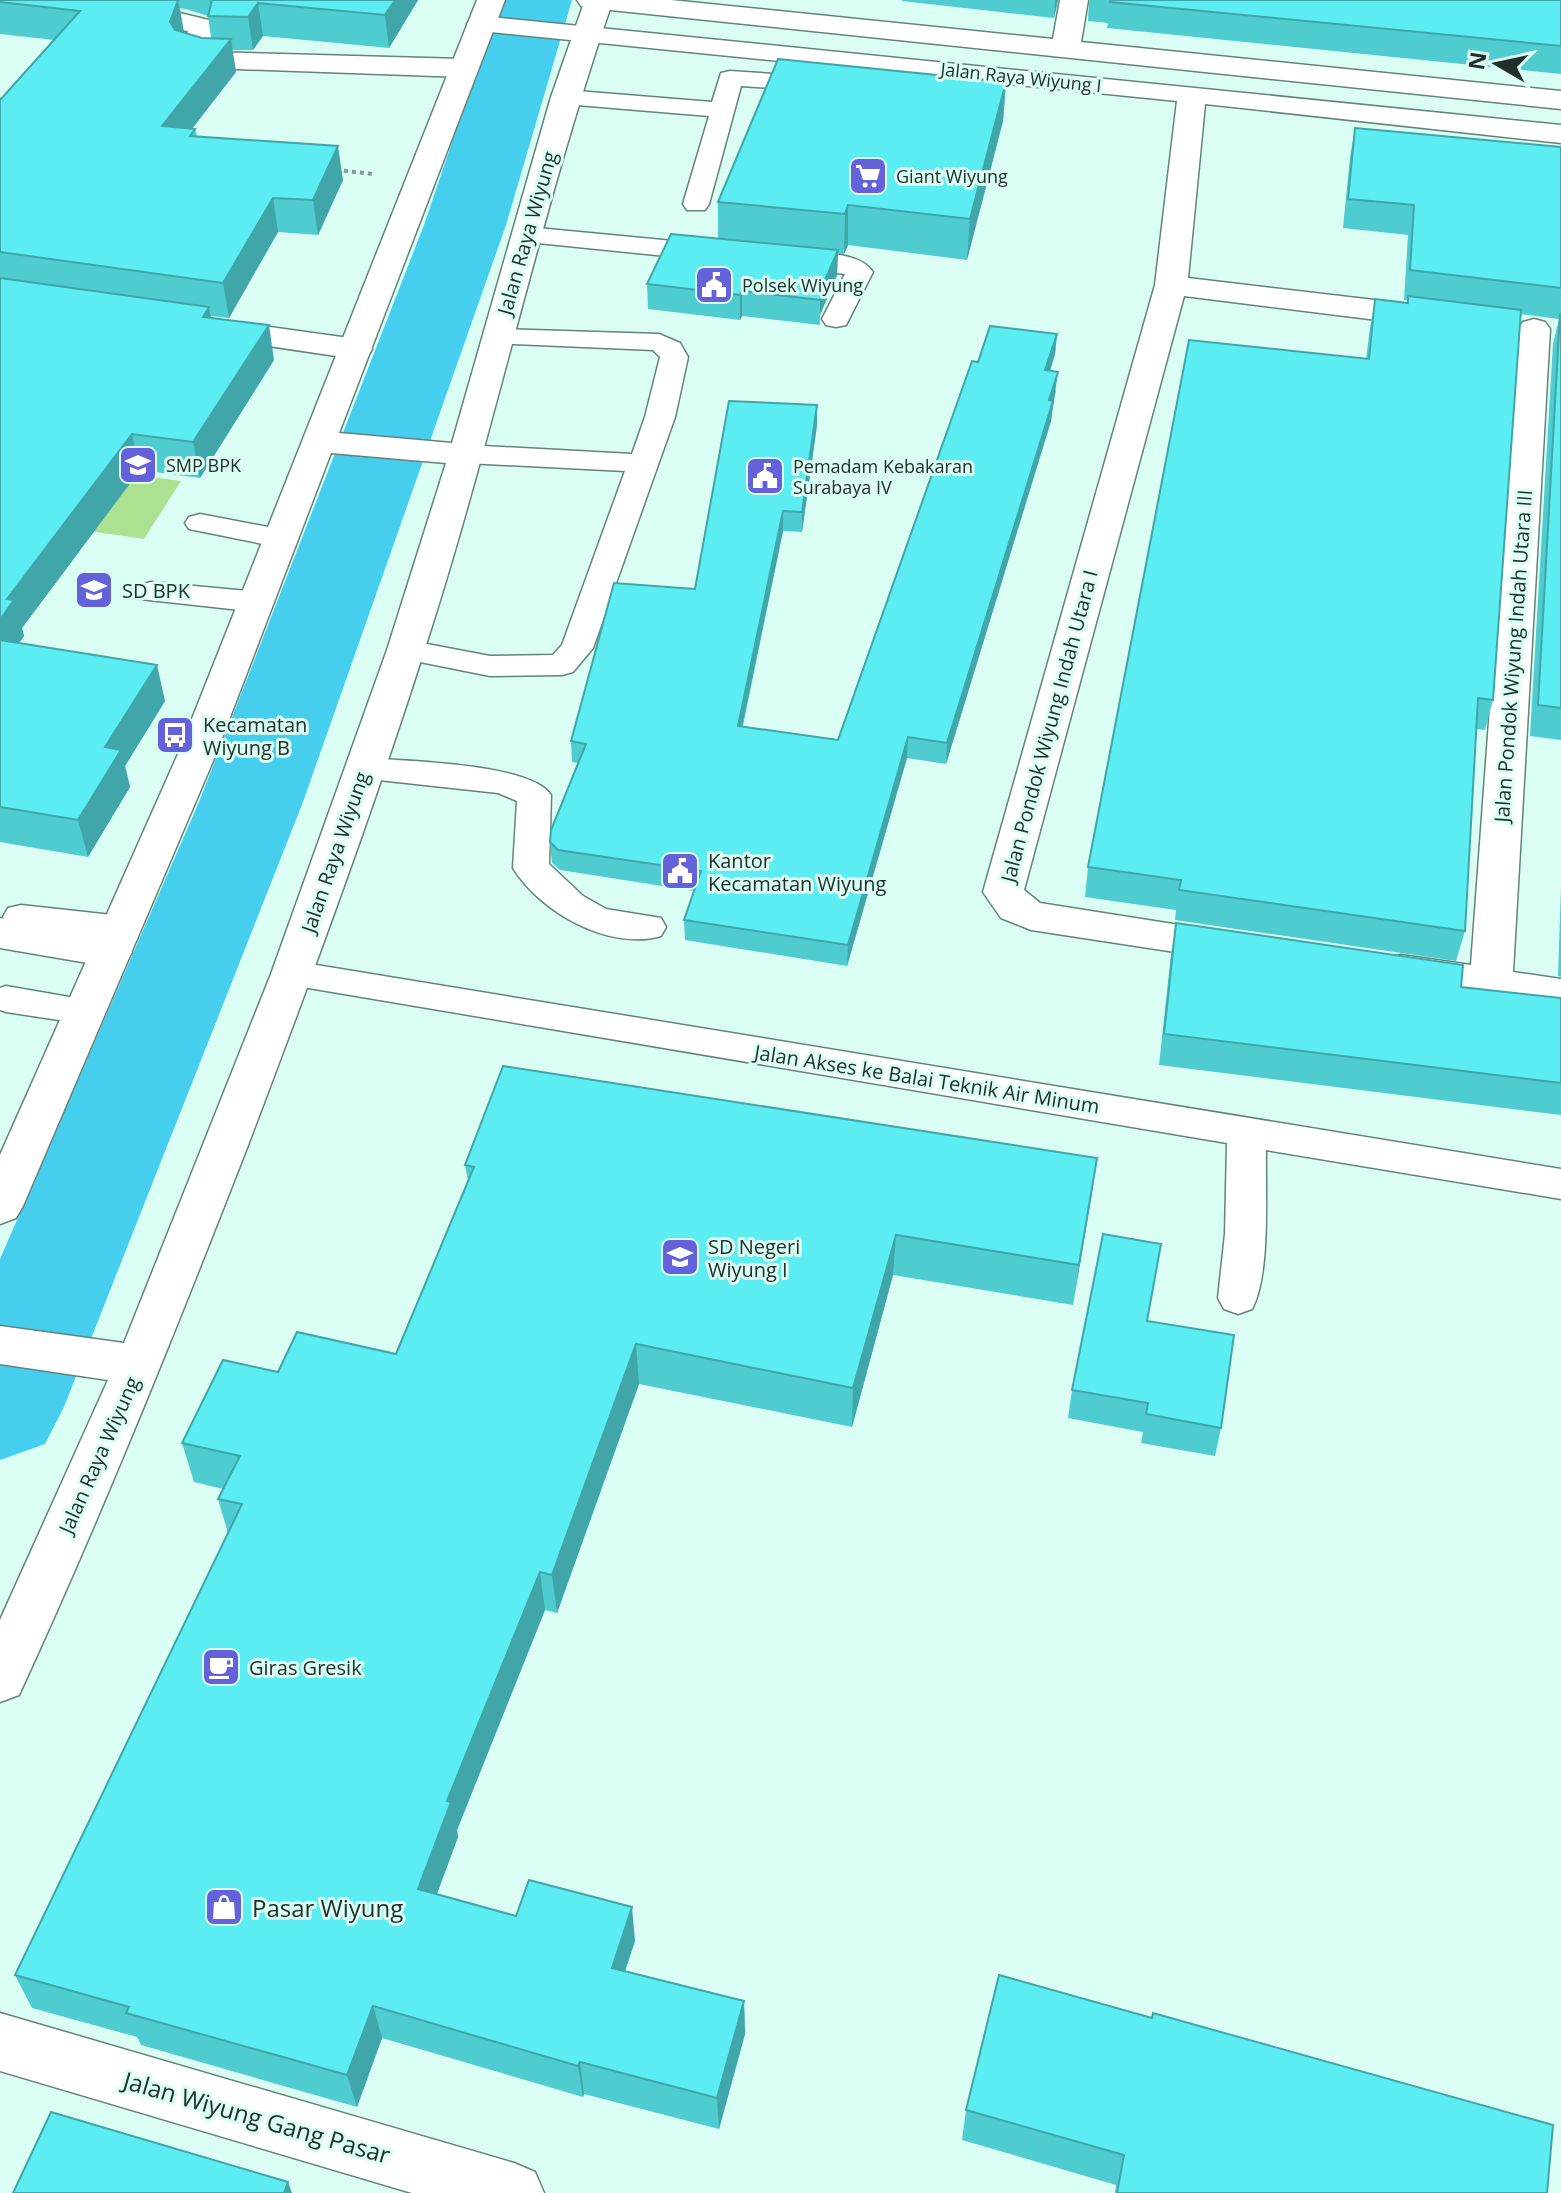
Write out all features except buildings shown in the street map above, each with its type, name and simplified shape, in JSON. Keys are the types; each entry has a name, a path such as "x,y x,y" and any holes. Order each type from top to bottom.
{"street":[{"path":"1066,48 1074,0"},
{"path":"100,9 159,16 203,27 193,56 208,60 463,68"},
{"name":"Jalan Raya Wiyung I","path":"589,14 1192,94 1561,134"},
{"name":"Jalan Raya Wiyung I","path":"488,17 589,14 1066,48 1561,100"},
{"name":"Jalan Raya Wiyung","path":"0,1678 119,1362 292,974 406,650 452,453 498,337 589,14"},
{"path":"0,1206 116,941 283,539 335,443 356,349 463,68 488,17"},
{"name":"Jalan Pondok Wiyung Indah Utara I","path":"1192,94 1171,285 1003,892 1016,908 1031,916 1261,950"},
{"path":"1171,285 1517,327"},
{"path":"183,325 356,349"},
{"name":"Jalan Pondok Wiyung Indah Utara III","path":"1491,983 1517,327"},
{"path":"335,443 452,453"},
{"path":"10,925 116,941"},
{"path":"1368,965 1561,994"},
{"path":"2,1346 119,1362"},
{"name":"Jalan Wiyung Gang Pasar","path":"0,2042 514,2193"}],"lane":[{"path":"696,204 730,78 839,86"},
{"path":"948,94 982,97"},
{"path":"565,97 723,110"},
{"path":"527,235 738,255"},
{"path":"768,258 855,268 859,272 836,319"},
{"path":"406,650 490,666 562,665 577,648 660,417 674,357 670,349 659,342 498,337"},
{"path":"452,453 643,463"},
{"path":"200,523 283,539"},
{"path":"151,592 258,602"},
{"path":"363,769 504,782 520,787 534,795 531,868 570,905 598,920 648,927"},
{"name":"Jalan Akses ke Balai Teknik Air Minum","path":"292,974 1561,1184"},
{"path":"6,999 85,1011"},
{"path":"1238,1298 1245,1234 1247,1132"}],"path":[{"path":"328,170 421,179"}],"green space":[{"path":"0,456 181,481 144,539 0,518"}],"waterway":[{"path":"0,1407 251,802 465,225 536,0"}],"place":[{"name":"Giant Wiyung","path":"868,176"},
{"name":"Polsek Wiyung","path":"714,285"},
{"name":"SMP BPK","path":"138,465"},
{"name":"Pemadam Kebakaran Surabaya IV","path":"765,476"},
{"name":"SD BPK","path":"94,590"},
{"name":"Kecamatan Wiyung B","path":"175,735"},
{"name":"Kantor Kecamatan Wiyung","path":"680,871"},
{"name":"SD Negeri Wiyung I","path":"680,1257"},
{"name":"Giras Gresik","path":"221,1667"},
{"name":"Pasar Wiyung","path":"224,1907"}]}
